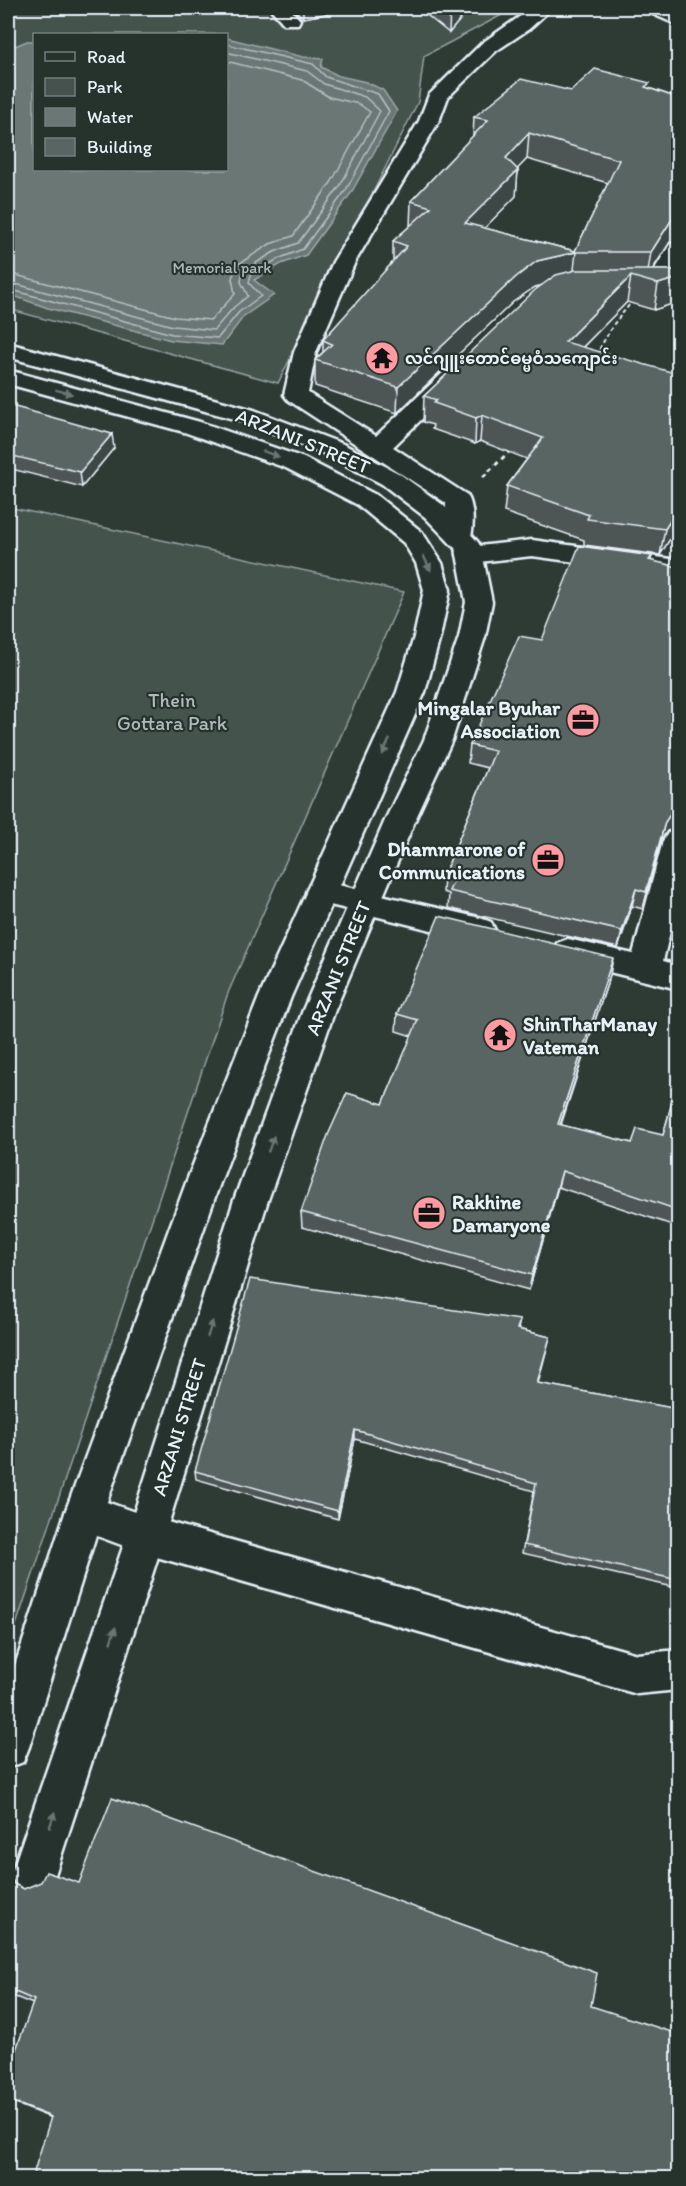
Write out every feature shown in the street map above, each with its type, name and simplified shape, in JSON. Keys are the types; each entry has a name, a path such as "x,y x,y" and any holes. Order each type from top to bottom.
{"main road":[{"path":"543,8 489,48 439,95 429,121 344,262 305,352 296,395 458,500 465,546 531,548 678,568"},
{"path":"654,8 678,20"},
{"path":"657,285 678,249"},
{"name":"ARZANI STREET","path":"8,350 237,426 295,463 367,500 413,538 429,563 437,590 427,637 411,692 275,997 203,1183 84,1513 62,1589 8,1747"},
{"path":"379,447 472,358"},
{"name":"ARZANI STREET","path":"8,377 334,449 391,479 434,511 465,546 478,602 461,674 438,740 401,818 319,1010 250,1200 146,1535 33,1875"},
{"path":"645,969 678,841"},
{"path":"321,892 510,937"},
{"path":"544,945 678,977"},
{"path":"84,1513 146,1535 637,1674 678,1670"}],"path":[{"path":"596,355 613,325 639,294 657,285"},
{"path":"458,500 513,449"}],"green space":[{"name":"Memorial park","path":"8,8 515,8 424,56 418,102 278,383 8,309"},
{"name":"Thein Gottara Park","path":"8,507 404,592 228,993 8,1649"}],"water":[{"name":"Memorial park","path":"228,38 303,57 323,59 321,67 339,76 366,82 383,90 397,111 351,193 306,255 281,264 254,280 274,295 244,316 222,345 171,340 48,308 8,294 8,49 27,41 33,41 33,171 228,171"}],"building":[{"path":"595,69 650,83 645,87 678,98 678,216 674,216 651,252 576,252 537,261 516,277 398,387 315,360 332,344 323,340 407,246 393,241 431,207 411,201 488,120 474,117 521,79 571,91","holes":["529,133 619,160 575,251 465,223 518,170 506,158"]},
{"path":"576,270 678,270 678,278 658,284 631,276 565,342 678,374 678,508 665,529 587,519 589,515 507,486 543,438 482,415 476,418 434,403 437,400 424,396 535,290 556,275"},
{"path":"8,405 112,434 80,472 9,455 8,457"},
{"path":"579,546 652,556 649,560 678,567 678,811 671,813 665,822 646,892 636,889 622,931 449,891 455,877 444,875 495,751 470,745 519,636 542,640"},
{"path":"439,916 613,958 558,1124 632,1143 637,1129 663,1135 678,1081 678,1210 562,1171 532,1275 301,1212 328,1135 347,1093 383,1104 418,1020 397,1014"},
{"path":"250,1279 520,1320 517,1329 550,1337 537,1383 678,1409 678,1580 524,1545 536,1483 355,1430 338,1511 195,1471"},
{"path":"112,1798 597,1973 591,2006 678,2034 678,2178 32,2178 51,2117 8,2100 8,2072 34,2000 8,1989 8,1881 24,1889 41,1882 46,1872 79,1883"}],"place":[{"name":"လင်ဂျူးတောင်ဓမ္မဝံသကျောင်း","path":"382,358"},
{"name":"Mingalar Byuhar Association","path":"583,720"},
{"name":"Dhammarone of Communications","path":"548,860"},
{"name":"ShinTharManay Vateman","path":"500,1035"},
{"name":"Rakhine Damaryone","path":"429,1213"}]}
